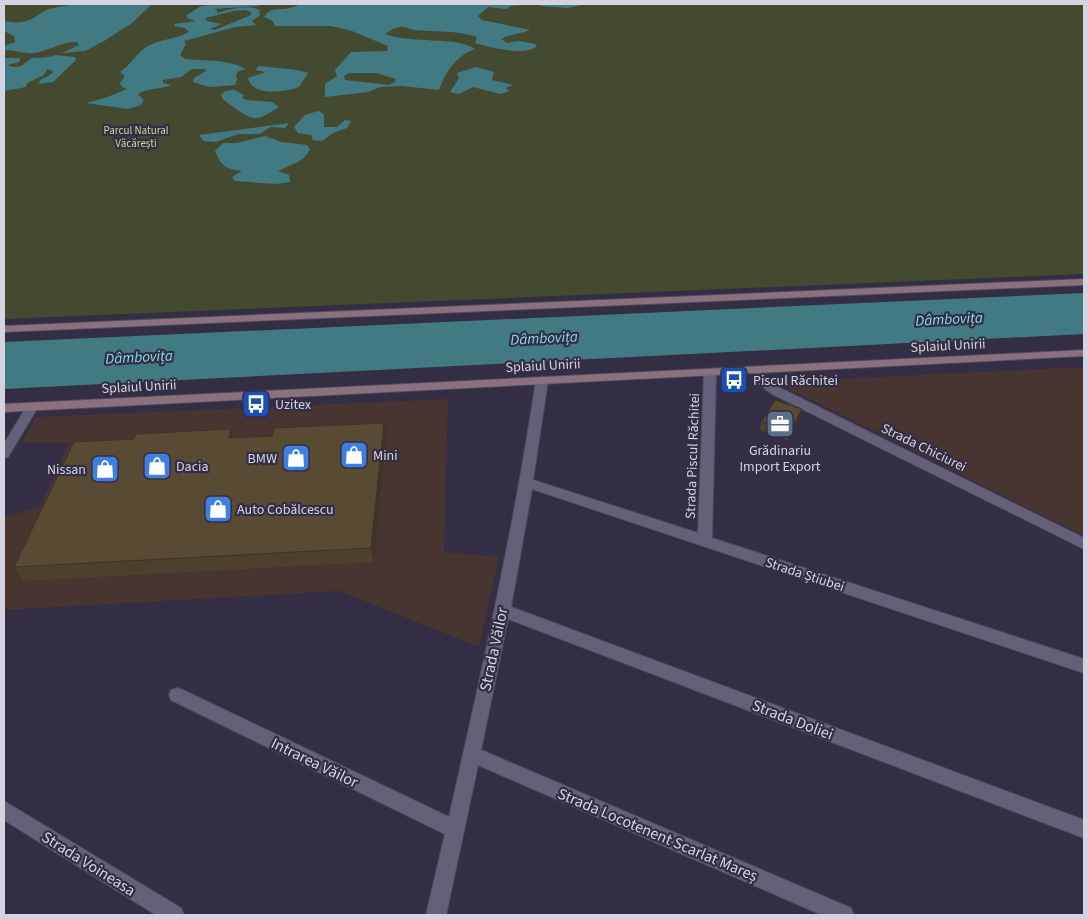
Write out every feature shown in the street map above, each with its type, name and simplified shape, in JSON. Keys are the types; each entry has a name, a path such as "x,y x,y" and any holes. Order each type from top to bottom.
{"main road":[{"path":"4,329 1084,282"},
{"name":"Splaiul Unirii","path":"4,408 1084,353"}],"street":[{"name":"Strada Chiciurei","path":"756,370 763,381 776,391 1084,544"},
{"name":"Strada Piscul Răchitei","path":"705,541 710,372"},
{"name":"Strada Văilor","path":"436,915 501,610 526,482 542,380"},
{"path":"4,454 32,407"},
{"name":"Strada Știubei","path":"526,482 1084,666"},
{"name":"Strada Doliei","path":"501,610 1084,829"},
{"name":"Intrarea Văilor","path":"176,695 454,828"},
{"name":"Strada Locotenent Scarlat Mareș","path":"471,754 844,915"},
{"name":"Strada Voineasa","path":"4,810 174,915"}],"shaded area":[{"path":"1084,367 1084,536 775,382"},
{"path":"448,399 444,552 499,557 479,647 339,591 4,610 4,518 40,506 70,442 22,443 36,417"}],"green space":[{"name":"Parcul Natural Văcărești","path":"4,4 1084,4 1084,274 4,319"}],"water":[{"path":"76,4 152,4 132,23 85,51 62,53 79,45 77,42 66,43 35,53 4,50 4,46 15,42 14,36 4,31 4,21 24,22 49,9"},
{"path":"264,4 214,9 217,10 217,13 249,7 259,10 260,15 252,21 256,25 235,27 184,41 186,44 180,55 185,59 224,62 246,69 239,71 236,75 235,85 209,87 193,82 194,78 206,71 205,69 192,69 181,77 163,80 163,83 171,85 146,90 138,94 144,100 141,105 128,109 86,103 127,89 122,87 120,83 125,76 120,72 148,46 189,32 185,28 174,26 174,24 196,21 187,18 187,15 201,6","holes":["245,10 251,12 251,15 215,30 210,29 221,24 207,21 205,18 234,11"]},
{"path":"301,4 537,4 511,6 506,9 488,7 478,16 482,20 530,30 501,39 507,43 519,41 537,46 525,51 507,50 475,43 477,37 469,35 399,27 385,34 407,39 457,43 475,49 462,56 452,65 439,90 402,86 380,87 368,92 325,97 325,84 337,76 335,70 351,52 387,51 388,46 352,31 331,26 275,26 273,21 264,17 273,10 291,8","holes":["349,73 376,73 396,79 395,82 389,85 345,80 344,76"]},
{"path":"537,4 586,4 568,8"},
{"path":"54,55 75,57 76,60 53,82 39,84 40,80 52,74 53,71 47,69 44,75 27,83 26,87 4,91 4,58 20,58 19,62 8,65 17,67 33,58"},
{"path":"259,66 308,73 299,87 278,91 262,91 251,84 248,78 266,72 255,70"},
{"path":"476,67 494,72 492,80 513,85 506,88 509,91 501,94 473,87 459,94 450,92 459,78 457,73"},
{"path":"234,90 244,95 242,98 246,100 272,102 279,107 260,117 251,117 223,99 221,95 225,91"},
{"path":"318,111 324,114 324,127 337,127 345,120 351,121 347,128 333,133 322,141 313,140 311,135 298,133 294,127 305,115"},
{"path":"289,123 285,128 270,127 260,134 238,134 216,142 204,141 199,135"},
{"path":"265,136 281,142 307,145 310,149 300,161 278,171 289,175 290,182 276,184 235,181 232,177 242,171 225,166 215,151 223,143 236,143"},
{"name":"Dâmbovița","path":"1084,293 1084,334 4,389 4,342"}],"building":[{"path":"775,400 802,409 790,431 762,421"},
{"name":"Auto Cobălcescu","path":"384,423 371,548 14,567 74,442 134,439 136,434 231,429 229,438 272,436 274,428"}],"place":[{"name":"Piscul Răchitei","path":"734,380"},
{"name":"Uzitex","path":"256,404"},
{"name":"Grădinariu Import Export","path":"780,424"},
{"name":"Mini","path":"354,455"},
{"name":"BMW","path":"296,458"},
{"name":"Dacia","path":"157,466"},
{"name":"Nissan","path":"105,469"},
{"name":"Auto Cobălcescu","path":"218,509"}]}
